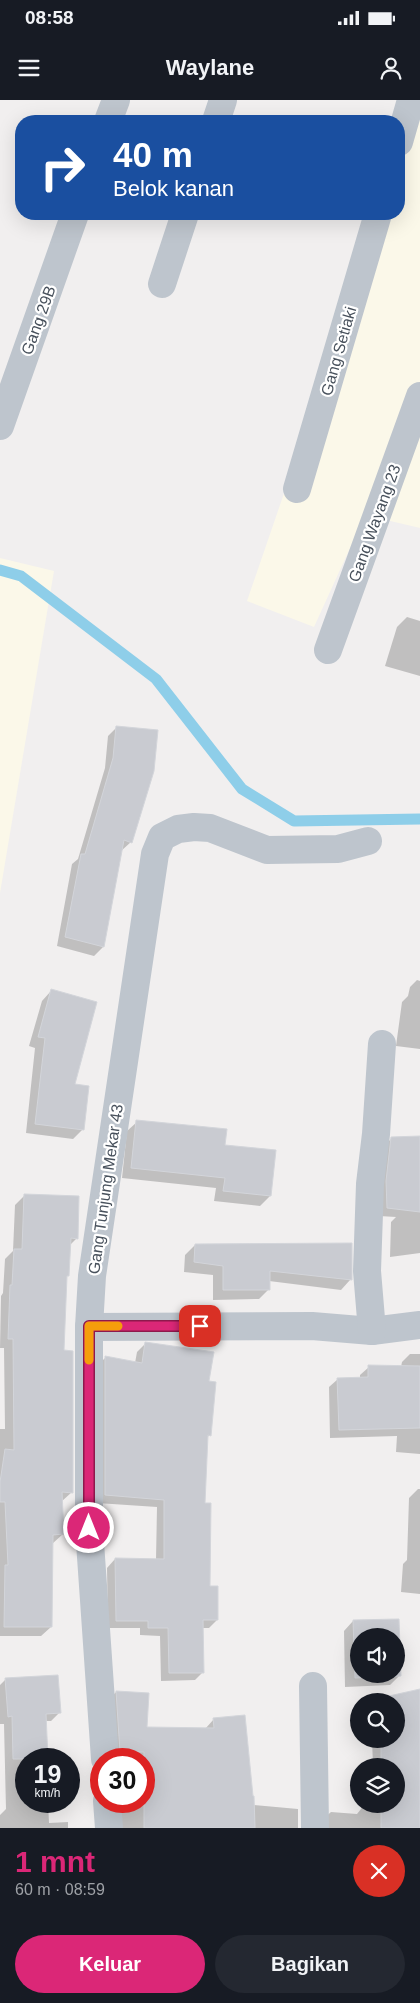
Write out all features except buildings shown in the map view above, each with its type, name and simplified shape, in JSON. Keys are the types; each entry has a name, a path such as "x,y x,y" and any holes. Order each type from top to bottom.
{"street":[{"path":"110,115 116,100"},
{"path":"218,115 223,100"},
{"path":"405,121 411,100"},
{"name":"Gang 29B","path":"0,426 73,220"},
{"path":"162,284 184,220"},
{"name":"Gang Setiaki","path":"297,489 376,220"},
{"name":"Gang Wayang 23","path":"328,650 420,396"},
{"name":"Gang Tunjung Mekar 43","path":"104,1748 89,1528 89,1326 92,1276 154,854 162,837 178,829 194,827 210,828 267,850 338,849 368,841"},
{"path":"372,1332 367,1252 370,1184 376,1134 382,1044"},
{"path":"89,1326 312,1326 372,1332 420,1325"},
{"path":"314,1686 315,1828"},
{"path":"108,1813 109,1828"}],"shaded area":[{"path":"420,100 420,528 365,515 314,627 247,601 378,220 405,220 405,144"},
{"path":"0,558 54,571 0,893"}],"waterway":[{"path":"0,570 21,576 156,679 242,789 294,821 420,819"}],"slow traffic":[{"path":"89,1360 89,1326 118,1326"}],"route":[{"path":"89,1528 89,1326 200,1326"}]}
